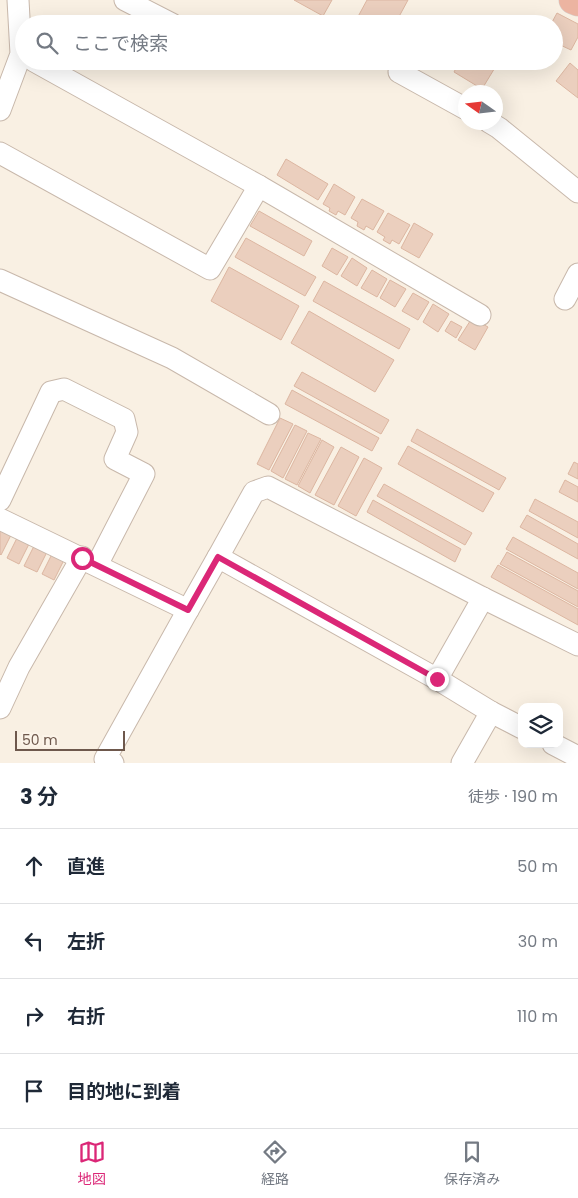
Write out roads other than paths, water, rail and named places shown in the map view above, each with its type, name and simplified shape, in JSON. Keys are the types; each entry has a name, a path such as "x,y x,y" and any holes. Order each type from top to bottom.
{"highway":[{"path":"573,0 578,2"}],"street":[{"path":"18,0 20,15"},
{"path":"125,0 154,15"},
{"path":"0,110 4,84 15,70"},
{"path":"49,70 259,186 480,315"},
{"path":"399,72 458,105"},
{"path":"501,130 578,192"},
{"path":"0,153 210,269 259,186"},
{"path":"565,299 578,274"},
{"path":"0,280 172,358 269,414"},
{"path":"0,500 51,392 64,390 124,419 127,432 115,459 144,474 90,561 19,668 0,708"},
{"path":"113,763 105,759 254,492 268,487 578,645"},
{"path":"0,519 188,610"},
{"path":"218,557 437,679 490,712 518,726"},
{"path":"437,679 483,598"},
{"path":"462,763 490,712"},
{"path":"561,748 578,757"}]}
